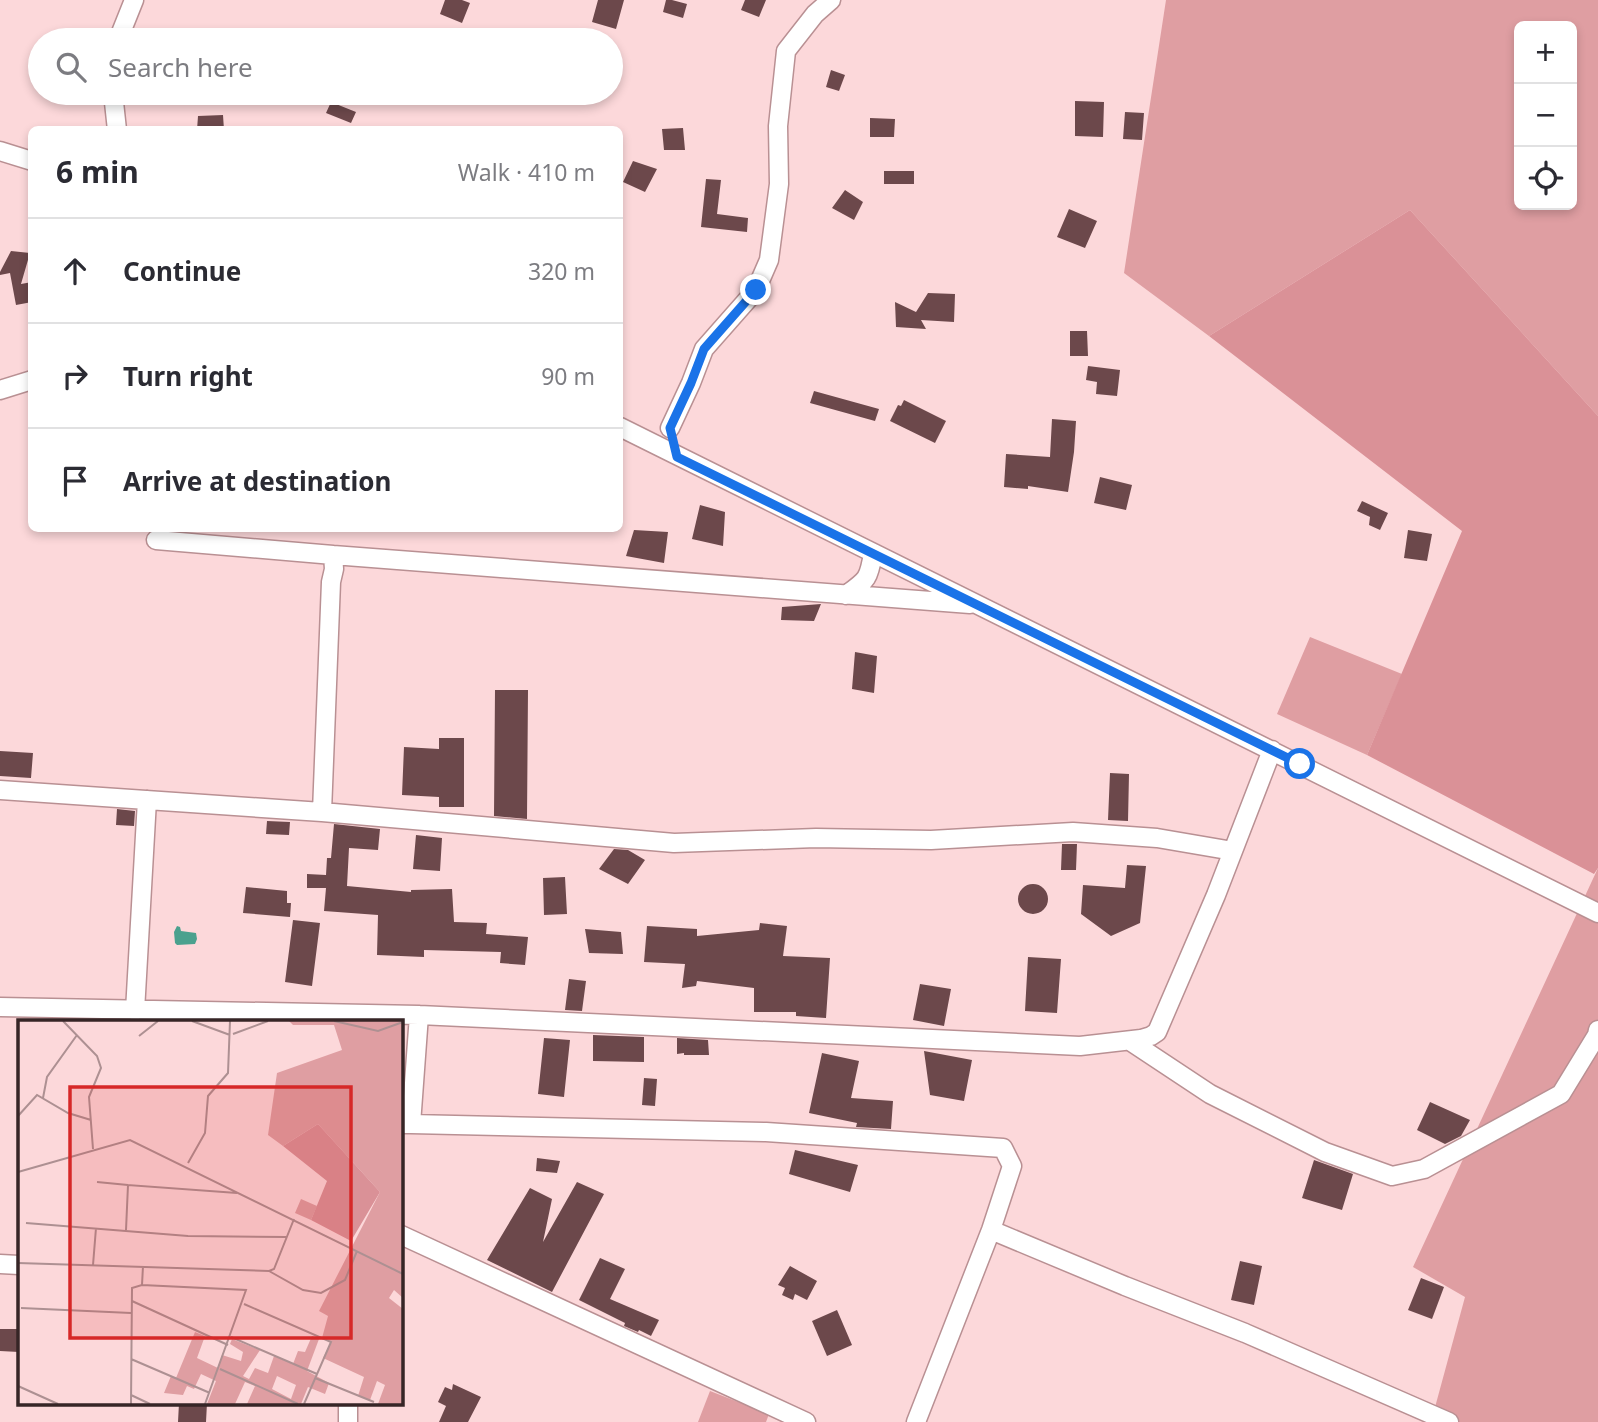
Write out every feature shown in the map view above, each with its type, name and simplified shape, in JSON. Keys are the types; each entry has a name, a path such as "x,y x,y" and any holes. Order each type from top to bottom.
{"street":[{"path":"123,28 134,0"},
{"path":"650,443 670,428 704,349 756,290 769,260 779,184 778,126 786,51 831,0"},
{"path":"114,105 117,126"},
{"path":"0,151 28,159"},
{"path":"0,390 28,381"},
{"path":"670,428 677,457"},
{"path":"623,429 1598,913"},
{"path":"156,540 978,604"},
{"path":"846,595 866,580 873,553"},
{"path":"322,812 333,555"},
{"path":"0,1007 419,1015 1080,1046 1130,1041 1157,1032 1272,750"},
{"path":"0,790 322,812 674,843 816,838 930,840 1073,832 1157,838 1233,851"},
{"path":"135,1011 147,800"},
{"path":"419,1015 406,1124 766,1132 1003,1148 1012,1166 921,1421"},
{"path":"1130,1041 1210,1094 1325,1152 1392,1176 1424,1169 1560,1094 1598,1030"},
{"path":"991,1230 1245,1333 1449,1422"},
{"path":"402,1235 806,1422"},
{"path":"0,1264 18,1265"},
{"path":"348,1404 348,1422"}],"shaded area":[{"path":"1166,0 1598,0 1598,416 1410,210 1209,336 1124,273"},
{"path":"1410,210 1598,416 1598,868 1594,874 1367,755 1462,531 1209,336"},
{"path":"1310,637 1402,674 1367,755 1277,714"},
{"path":"1598,868 1598,1422 1431,1422 1465,1297 1413,1267"},
{"path":"177,926 181,931 196,933 195,944 175,943 174,932"},
{"path":"710,1391 769,1414 766,1422 698,1422"}],"building":[{"path":"445,0 470,3 462,23 440,14"},
{"path":"598,0 624,0 616,28 592,22"},
{"path":"666,0 687,4 683,18 663,12"},
{"path":"745,0 766,0 759,17 741,10"},
{"path":"831,70 845,75 839,91 826,87"},
{"path":"1075,101 1104,102 1103,137 1075,136"},
{"path":"330,105 338,105 356,112 351,123 326,113"},
{"path":"1125,112 1144,113 1142,140 1123,139"},
{"path":"223,115 224,126 197,126 198,116"},
{"path":"870,118 895,119 894,137 870,137"},
{"path":"683,128 685,150 664,150 662,129"},
{"path":"633,161 657,169 645,192 623,182"},
{"path":"884,171 914,171 914,184 884,184"},
{"path":"706,179 721,180 717,214 748,218 747,232 701,227"},
{"path":"845,190 863,202 854,220 832,208"},
{"path":"1069,209 1097,221 1085,248 1057,237"},
{"path":"11,251 28,253 21,284 28,283 28,303 16,305 10,273 0,275"},
{"path":"928,293 955,294 954,322 921,320 926,329 896,327 895,302 916,312"},
{"path":"1070,331 1087,331 1088,356 1070,356"},
{"path":"1088,366 1120,370 1117,396 1096,394 1097,382 1086,380"},
{"path":"814,391 879,409 875,421 810,403"},
{"path":"904,400 946,421 935,443 890,421 898,405 901,406"},
{"path":"1052,419 1076,421 1068,492 1028,486 1028,489 1004,487 1006,454 1050,457"},
{"path":"1100,477 1132,485 1126,510 1094,503"},
{"path":"1362,501 1388,513 1380,530 1369,525 1370,517 1357,511"},
{"path":"700,505 725,512 723,546 692,539"},
{"path":"634,530 668,532 664,563 626,556"},
{"path":"1408,530 1432,534 1427,561 1404,558"},
{"path":"821,604 814,621 781,620 782,607"},
{"path":"855,652 877,656 874,693 852,689"},
{"path":"495,690 528,690 527,819 494,816"},
{"path":"439,738 464,738 464,807 439,807 439,797 402,795 404,747 439,749"},
{"path":"0,751 33,753 31,778 0,776"},
{"path":"1110,773 1129,774 1128,821 1108,820"},
{"path":"117,809 135,811 134,826 116,825"},
{"path":"267,821 290,822 289,835 266,834"},
{"path":"334,824 380,829 378,850 349,848 347,886 411,892 452,889 454,922 487,923 486,934 528,937 525,965 500,963 501,952 424,950 424,957 377,955 378,915 324,911 326,888 307,888 307,874 326,875 327,858 331,858"},
{"path":"416,835 442,838 440,871 413,869"},
{"path":"1062,844 1077,844 1076,870 1061,870"},
{"path":"614,849 628,850 645,860 628,884 599,869"},
{"path":"1127,865 1146,866 1140,923 1111,936 1081,914 1083,885 1125,888"},
{"path":"565,877 567,914 544,915 543,878"},
{"path":"1033,884 1039,885 1047,893 1047,905 1039,913 1033,914 1027,913 1019,905 1018,899 1019,893 1027,885"},
{"path":"246,887 287,891 287,903 291,903 290,917 243,913"},
{"path":"293,920 320,923 312,986 285,982"},
{"path":"760,923 787,926 783,956 830,958 826,1018 796,1016 796,1012 754,1012 754,988 697,981 696,986 682,988 685,964 644,962 647,926 697,929 697,936 759,930"},
{"path":"585,929 621,932 623,954 589,953"},
{"path":"1028,957 1061,959 1057,1013 1025,1011"},
{"path":"569,979 586,981 582,1011 565,1010"},
{"path":"920,984 951,989 944,1026 913,1020"},
{"path":"593,1035 644,1037 644,1062 593,1061"},
{"path":"544,1038 570,1040 564,1097 538,1094"},
{"path":"677,1038 708,1040 709,1055 677,1054"},
{"path":"924,1051 972,1060 964,1101 930,1095"},
{"path":"822,1053 859,1061 851,1098 893,1101 891,1129 856,1127 857,1123 809,1113"},
{"path":"644,1078 657,1079 655,1106 642,1105"},
{"path":"1430,1102 1470,1120 1461,1136 1445,1144 1417,1130"},
{"path":"795,1150 858,1165 850,1192 789,1174"},
{"path":"537,1158 560,1161 557,1173 536,1171"},
{"path":"1314,1160 1353,1174 1342,1210 1302,1198"},
{"path":"577,1182 604,1194 552,1292 487,1260 530,1188 552,1199 543,1242"},
{"path":"600,1258 625,1269 610,1299 659,1320 651,1336 624,1326 625,1323 579,1300"},
{"path":"1240,1261 1262,1266 1254,1305 1231,1300"},
{"path":"790,1266 817,1281 807,1300 795,1294 793,1300 782,1295 785,1288 778,1285"},
{"path":"1421,1278 1444,1287 1432,1319 1408,1310"},
{"path":"837,1310 852,1345 827,1356 812,1321"},
{"path":"0,1329 18,1329 18,1352 0,1351"},
{"path":"453,1384 481,1397 468,1422 439,1422 446,1406 438,1402 445,1387 452,1390"},
{"path":"179,1404 207,1404 206,1422 178,1422"}],"route":[{"path":"756,290 704,349 670,428 677,457 1300,764"}]}
